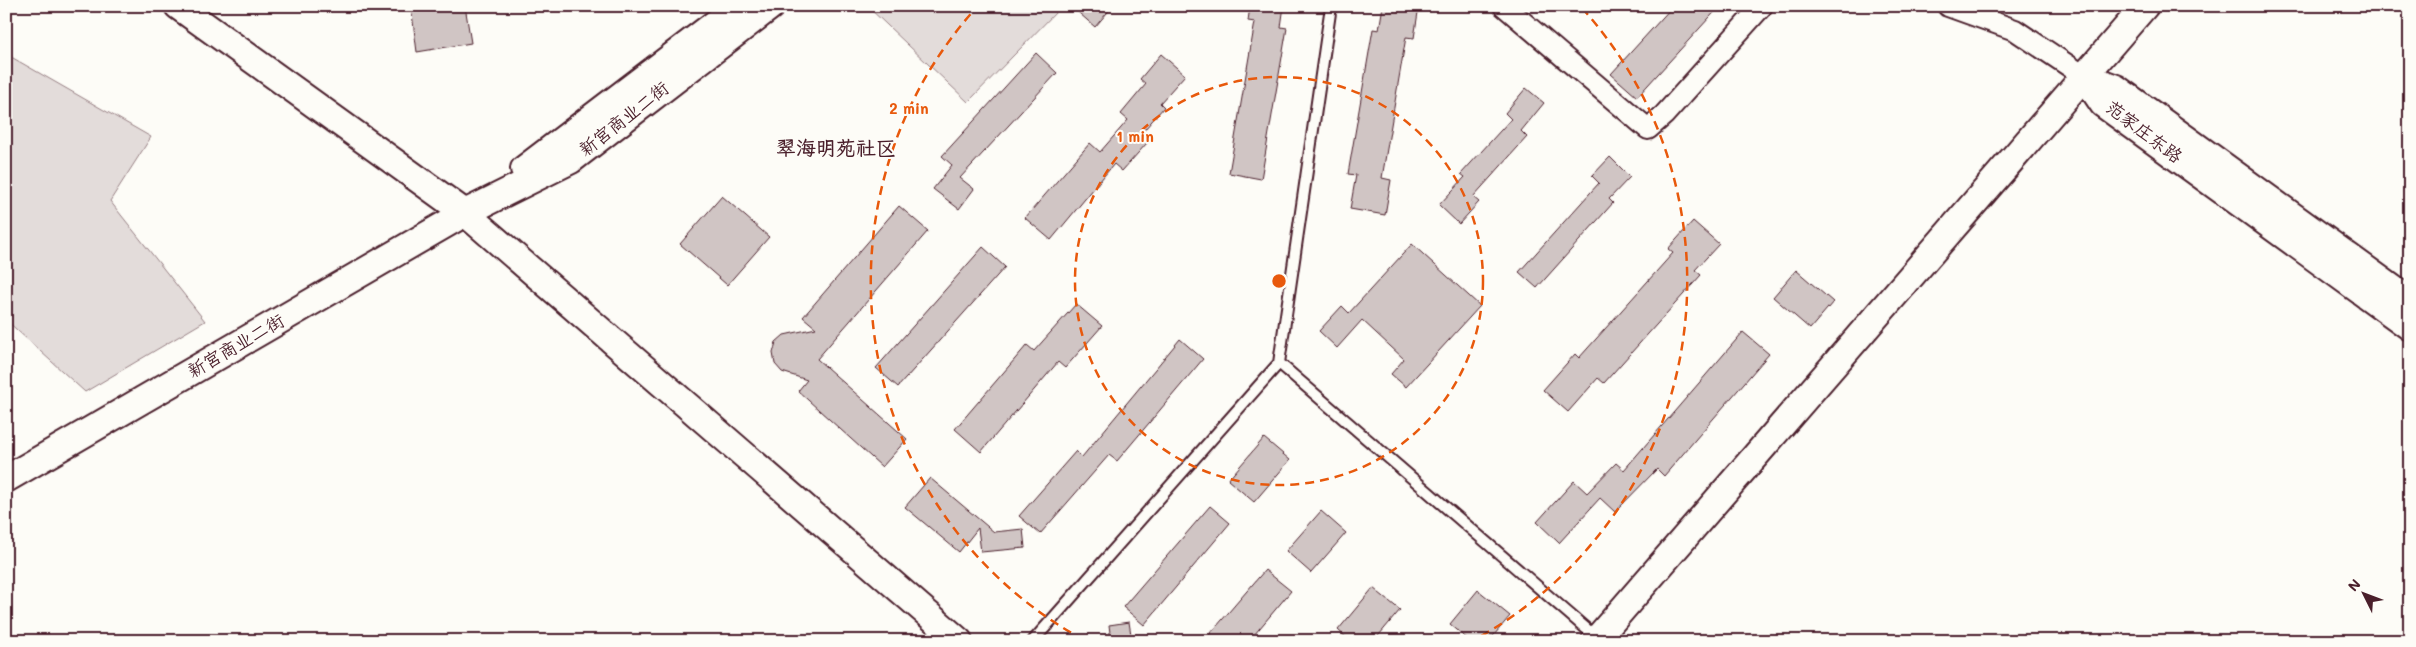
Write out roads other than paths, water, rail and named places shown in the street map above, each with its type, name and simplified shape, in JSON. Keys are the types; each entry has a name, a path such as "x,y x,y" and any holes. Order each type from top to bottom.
{"street":[{"path":"178,6 465,213 959,641"},
{"name":"新宫商业二街","path":"465,213 738,6"},
{"name":"新宫商业二街","path":"6,478 465,213 572,160 771,6"},
{"path":"1504,6 1648,128 1664,115 1762,6"},
{"path":"1948,6 2015,30 2084,76"},
{"path":"1596,640 2145,6"},
{"name":"范家庄东路","path":"2084,76 2116,88 2410,301"},
{"name":"范家庄东路","path":"2084,76 2103,104 2410,327"}],"lane":[{"path":"1033,641 1279,363 1331,6"},
{"path":"1279,363 1596,640"}],"district":[{"name":"翠海明苑社区","path":"836,148"}]}
